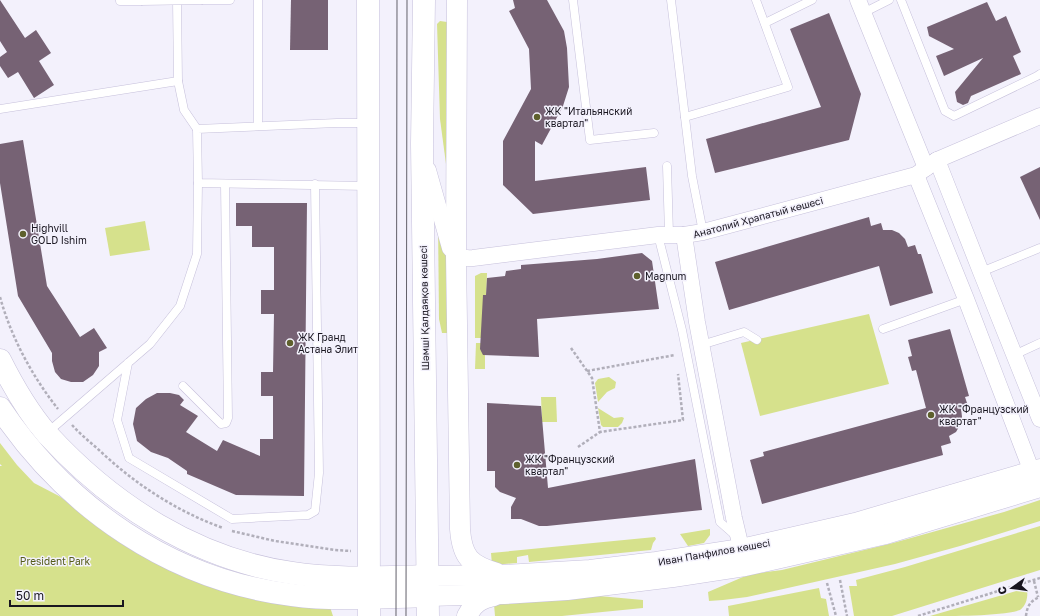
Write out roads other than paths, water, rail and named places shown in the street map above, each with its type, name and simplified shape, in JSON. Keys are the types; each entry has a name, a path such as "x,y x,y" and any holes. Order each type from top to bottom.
{"main road":[{"path":"368,0 369,597"},
{"name":"Шәмші Қалдаяқов көшесі","path":"424,0 422,144 428,596"},
{"path":"0,360 28,409 47,433 88,474 126,504 170,533 207,550 252,565 292,574 335,577 369,597"},
{"path":"0,408 18,435 79,499 115,527 144,546 181,563 223,580 262,590 292,595 317,597 428,596"}],"street":[{"path":"457,0 456,255 461,542 463,550 475,564 503,585 475,604 468,616"},
{"path":"860,6 926,167 981,272 1040,419"},
{"name":"Анатолий Храпатый көшесі","path":"456,255 461,258 473,258 703,232 926,167 1040,116"},
{"path":"422,144 450,248 456,255"},
{"path":"926,167 966,299 1037,479"},
{"path":"671,235 701,345 742,551"},
{"name":"Иван Панфилов көшесі","path":"428,596 503,585 555,573 611,568 886,534 1037,479"}],"lane":[{"path":"120,0 230,0"},
{"path":"47,433 150,344 180,306 197,254 198,183 196,129 184,110 178,81 177,0"},
{"path":"258,0 258,126"},
{"path":"573,0 590,140 654,134"},
{"path":"671,0 692,176 703,232"},
{"path":"685,116 788,87 756,0"},
{"path":"764,24 812,0"},
{"path":"860,6 889,0"},
{"path":"902,0 945,111 954,116 1031,80 1040,74"},
{"path":"0,109 178,81"},
{"path":"196,129 369,123"},
{"path":"667,166 671,235 682,330 720,522 742,551"},
{"path":"198,183 369,186"},
{"path":"183,386 221,424 226,423 228,418 225,184"},
{"path":"128,363 117,420 129,458 232,519 308,515 315,511 319,473 315,184"},
{"path":"981,272 1040,248"},
{"path":"883,329 966,299"},
{"path":"701,345 744,332 757,340"},
{"path":"1014,355 1040,343"}],"tram line":[{"path":"396,616 397,0"},
{"path":"406,616 407,0"}],"place":[{"name":"ЖК \"Итальянский квартал\"","path":"537,117"},
{"name":"Highvill GOLD Ishim","path":"23,234"},
{"name":"Magnum","path":"637,276"},
{"name":"ЖК Гранд Астана Элит","path":"290,343"},
{"name":"ЖК \"Французский квартат\"","path":"931,415"},
{"name":"ЖК \"Французский квартал\"","path":"517,465"}],"park label":[{"name":"President Park","path":"55,561"}]}
